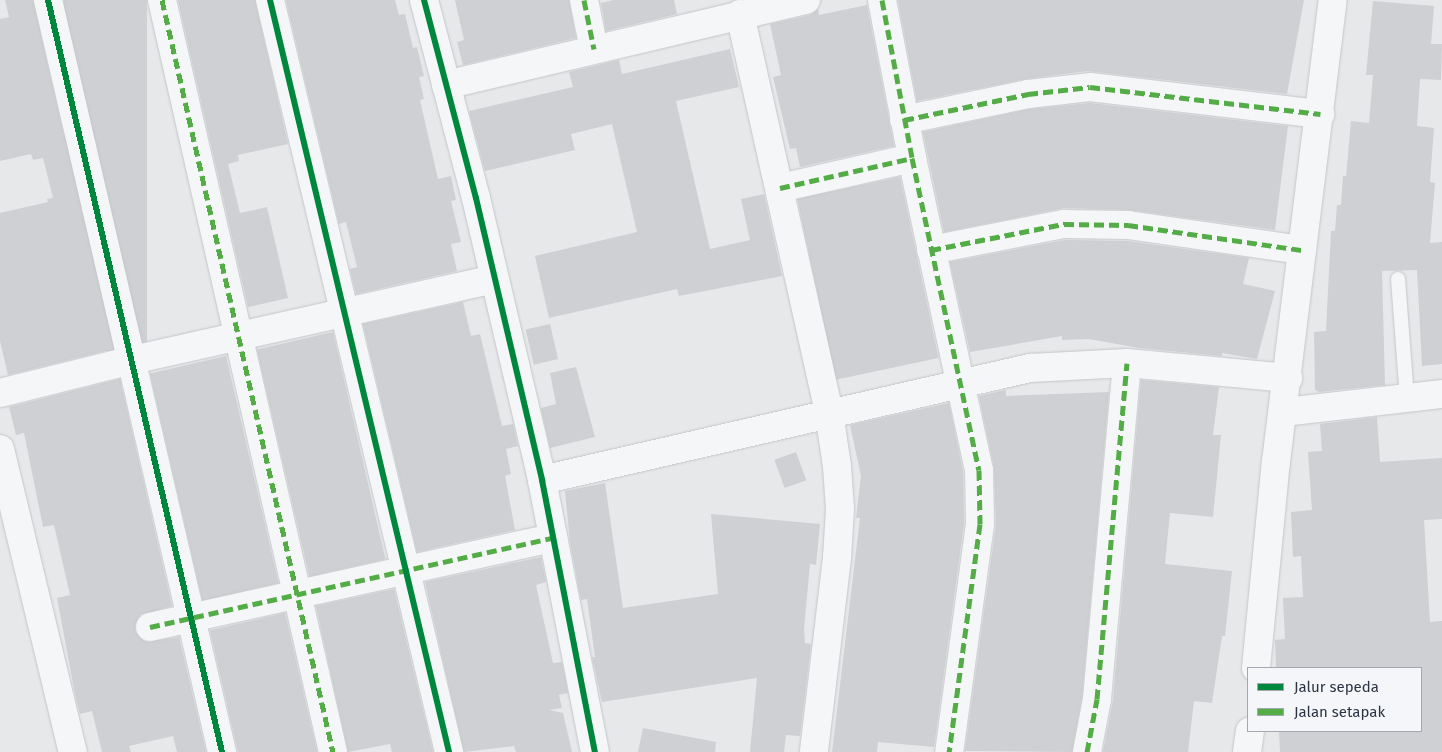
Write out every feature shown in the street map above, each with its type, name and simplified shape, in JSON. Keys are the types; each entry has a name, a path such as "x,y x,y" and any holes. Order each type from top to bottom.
{"street":[{"path":"48,0 222,752"},
{"path":"162,0 236,337 333,752"},
{"path":"270,0 449,752"},
{"path":"424,0 542,480 595,752"},
{"path":"584,0 594,49"},
{"path":"446,85 740,14 806,0"},
{"path":"882,0 904,120 931,250 962,382 979,470 981,498 949,752"},
{"path":"1256,667 1302,250 1333,0"},
{"path":"740,14 829,413 840,509 814,752"},
{"path":"904,120 1028,94 1090,87 1320,114"},
{"path":"780,188 912,158"},
{"path":"931,250 1064,224 1128,225 1302,250"},
{"path":"0,394 132,360 494,279"},
{"path":"542,480 962,382 1030,368 1127,363 1288,378"},
{"path":"1087,752 1097,699 1127,363"},
{"path":"1284,412 1442,394"},
{"path":"0,449 9,527 73,752"},
{"path":"150,627 192,620 405,570 553,538"},
{"path":"1247,752 1250,732"}],"lane":[{"path":"1398,279 1407,398"}],"building":[{"path":"5,0 33,0 113,349 8,375 0,341 0,213 48,202 47,199 53,198 43,158 33,160 31,154 0,161 0,19 9,17"},
{"path":"64,0 147,0 147,351 64,351"},
{"path":"178,0 255,0 288,144 238,155 239,161 228,164 240,213 267,207 288,298 248,307"},
{"path":"286,0 395,0 399,15 405,14 413,48 417,47 424,76 419,77 424,99 420,100 438,179 451,176 456,200 451,201 461,242 451,244 457,271 356,294 350,269 357,267 346,222 339,224"},
{"path":"455,0 569,0 576,38 463,65 457,42 464,40"},
{"path":"613,0 674,0 677,14 606,31 601,3"},
{"path":"898,0 1304,0 1287,94 1088,71 1025,79 917,101"},
{"path":"1373,1 1434,6 1431,44 1442,44 1441,80 1420,79 1417,126 1434,128 1430,182 1435,183 1430,243 1442,242 1442,364 1422,366 1417,270 1382,271 1385,385 1319,392 1315,390 1314,332 1326,331 1331,231 1335,231 1337,205 1341,205 1343,176 1346,176 1351,121 1369,123 1373,75 1366,75"},
{"path":"867,5 894,146 800,167 796,148 790,149 773,77 781,75 770,24 810,15 818,9 819,15"},
{"path":"730,49 739,87 676,101 710,249 750,240 741,199 764,194 782,276 679,296 677,289 549,318 535,256 637,232 612,124 571,134 575,150 485,171 469,111 573,87 569,72 619,60 622,74"},
{"path":"1090,103 1288,126 1275,230 1130,210 1064,208 944,232 923,132 1030,109"},
{"path":"900,177 938,358 836,380 797,199"},
{"path":"1065,240 1127,241 1249,258 1243,284 1275,291 1257,359 1222,353 1222,356 1139,348 1089,339 1062,340 1062,336 970,352 950,262"},
{"path":"463,302 471,336 480,334 502,426 513,424 518,446 506,449 511,474 505,476 515,530 417,552 363,324"},
{"path":"550,324 558,359 534,365 526,330"},
{"path":"333,332 385,559 309,577 257,350"},
{"path":"226,356 278,583 202,601 150,374"},
{"path":"576,367 595,437 550,448 541,408 556,404 550,373"},
{"path":"120,379 172,606 140,615 135,631 146,642 179,637 206,752 177,752 173,736 129,746 131,752 102,752 92,711 80,714 75,694 57,598 70,595 54,525 43,527 24,433 16,435 9,407"},
{"path":"1141,380 1219,387 1213,435 1221,435 1213,517 1170,513 1165,564 1232,571 1225,636 1222,636 1212,703 1194,701 1188,752 1103,752 1113,700"},
{"path":"1006,390 1006,396 1109,392 1082,697 1072,752 965,751 996,524 994,467 979,396"},
{"path":"949,403 963,472 964,523 934,747 878,742 877,752 832,752 860,518 856,518 861,476 850,425"},
{"path":"1377,417 1380,462 1442,458 1442,519 1424,520 1430,622 1442,621 1442,752 1280,752 1279,732 1422,732 1422,667 1276,667 1275,640 1285,639 1283,598 1303,597 1301,556 1293,557 1291,512 1312,510 1308,452 1322,451 1320,424"},
{"path":"796,452 806,480 785,488 774,460"},
{"path":"605,483 623,608 718,594 711,514 820,524 816,565 810,564 804,629 805,643 811,644 800,736 786,735 784,752 750,752 757,678 602,702 592,657 595,657 587,599 581,600 570,542 565,491"},
{"path":"541,557 546,582 536,585 553,663 562,662 568,693 559,695 562,708 549,710 563,713 572,752 516,752 514,746 464,752 425,582"},
{"path":"394,589 433,752 392,752 390,744 348,752 316,606"},
{"path":"285,613 317,752 238,752 210,630"},
{"path":"643,728 716,742 715,752 638,752"}],"marked path":[{"path":"162,0 333,752"},
{"path":"584,0 594,49"},
{"path":"882,0 912,158 979,470 980,524 949,752"},
{"path":"904,120 1028,94 1090,87 1320,114"},
{"path":"780,188 912,158"},
{"path":"931,250 1064,224 1128,225 1302,250"},
{"path":"1087,752 1097,699 1127,363"},
{"path":"150,627 553,538"}],"cycle path":[{"path":"48,0 222,752"},
{"path":"270,0 449,752"},
{"path":"424,0 476,198 542,480 595,752"}]}
